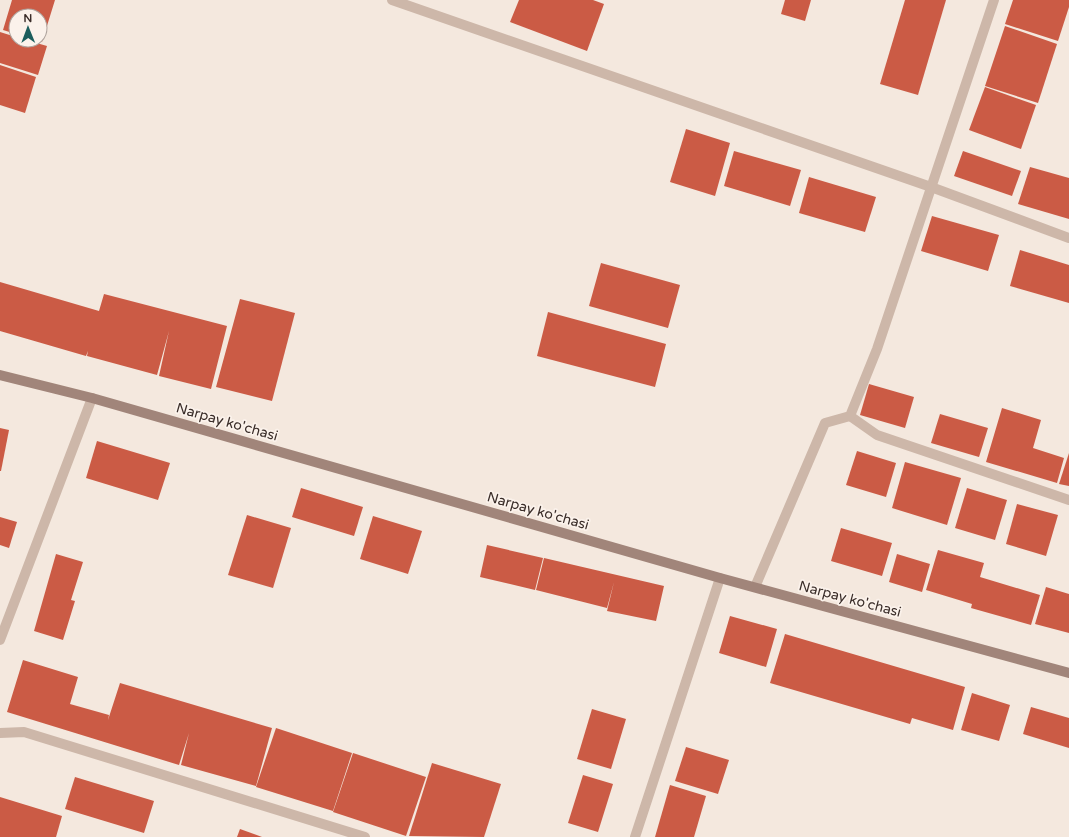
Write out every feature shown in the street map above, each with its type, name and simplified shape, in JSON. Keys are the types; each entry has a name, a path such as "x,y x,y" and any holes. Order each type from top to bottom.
{"main road":[{"name":"Narpay ko'chasi","path":"0,375 92,398 720,578 1069,673"}],"street":[{"path":"392,0 931,187 1069,238"},
{"path":"850,416 877,349 994,0"},
{"path":"0,640 92,398"},
{"path":"850,416 877,435 1069,500"},
{"path":"755,587 825,424 850,416"},
{"path":"635,837 720,578"},
{"path":"0,733 24,732 365,837"}],"building":[{"path":"12,0 55,0 48,23 48,8 10,8"},
{"path":"519,0 593,0 604,4 587,51 510,22"},
{"path":"785,0 811,0 805,21 781,14"},
{"path":"905,0 946,0 918,95 880,84"},
{"path":"1013,0 1069,0 1069,7 1058,41 1005,24"},
{"path":"8,13 8,32 3,30"},
{"path":"1005,26 1057,44 1038,103 985,86"},
{"path":"0,32 8,34 8,48 46,48 38,75 0,63"},
{"path":"0,65 36,77 25,113 0,105"},
{"path":"985,87 1036,105 1021,149 969,130"},
{"path":"686,129 730,143 715,196 670,182"},
{"path":"734,151 801,170 790,206 724,186"},
{"path":"963,151 1021,171 1012,196 954,176"},
{"path":"1030,167 1069,178 1069,219 1018,204"},
{"path":"809,177 876,197 865,232 799,213"},
{"path":"932,216 999,235 988,271 921,251"},
{"path":"1020,250 1069,265 1069,303 1010,286"},
{"path":"601,263 680,285 668,328 589,306"},
{"path":"0,282 99,311 104,294 227,326 211,389 159,376 169,331 157,375 87,356 88,351 86,356 0,331"},
{"path":"240,299 295,313 272,401 216,387"},
{"path":"548,312 666,344 655,387 537,356"},
{"path":"869,384 914,397 905,428 860,415"},
{"path":"1002,408 1041,420 1033,448 1064,458 1057,483 986,462"},
{"path":"940,414 988,428 979,457 931,443"},
{"path":"0,428 9,430 1,471 0,471"},
{"path":"97,441 170,463 158,500 86,478"},
{"path":"857,451 896,463 886,497 846,485"},
{"path":"1069,453 1069,486 1059,484"},
{"path":"905,462 961,478 947,525 892,508"},
{"path":"301,488 363,507 354,536 292,517"},
{"path":"967,488 1007,500 995,540 955,528"},
{"path":"1017,504 1058,515 1046,556 1006,544"},
{"path":"247,515 291,528 273,588 228,575"},
{"path":"373,516 422,531 408,574 360,559"},
{"path":"0,517 17,522 9,548 0,545"},
{"path":"841,528 892,543 882,576 831,561"},
{"path":"487,545 543,558 535,590 480,577"},
{"path":"938,550 984,563 980,577 1040,595 1031,625 971,608 972,604 926,590"},
{"path":"56,554 83,562 71,600 75,601 63,640 34,631"},
{"path":"897,554 930,564 922,592 889,582"},
{"path":"544,558 664,586 656,621 607,611 614,582 607,608 536,590"},
{"path":"1046,587 1069,594 1069,633 1035,624"},
{"path":"730,616 777,629 766,667 719,653"},
{"path":"785,634 965,687 953,730 912,718 910,724 770,683"},
{"path":"23,660 78,677 70,704 109,715 108,720 120,683 272,728 256,786 181,765 189,733 179,765 7,712"},
{"path":"972,693 1010,705 999,741 961,730"},
{"path":"1031,707 1069,718 1069,748 1023,734"},
{"path":"592,709 626,719 611,769 577,759"},
{"path":"276,728 352,753 333,811 256,787"},
{"path":"686,747 729,760 718,794 675,781"},
{"path":"353,753 426,777 406,836 333,812"},
{"path":"432,763 501,784 484,837 409,836"},
{"path":"583,775 613,784 598,832 568,823"},
{"path":"75,777 154,801 144,833 65,809"},
{"path":"670,785 706,796 694,837 655,837"},
{"path":"0,797 62,816 56,837 0,837"},
{"path":"240,829 262,837 237,837"}]}
